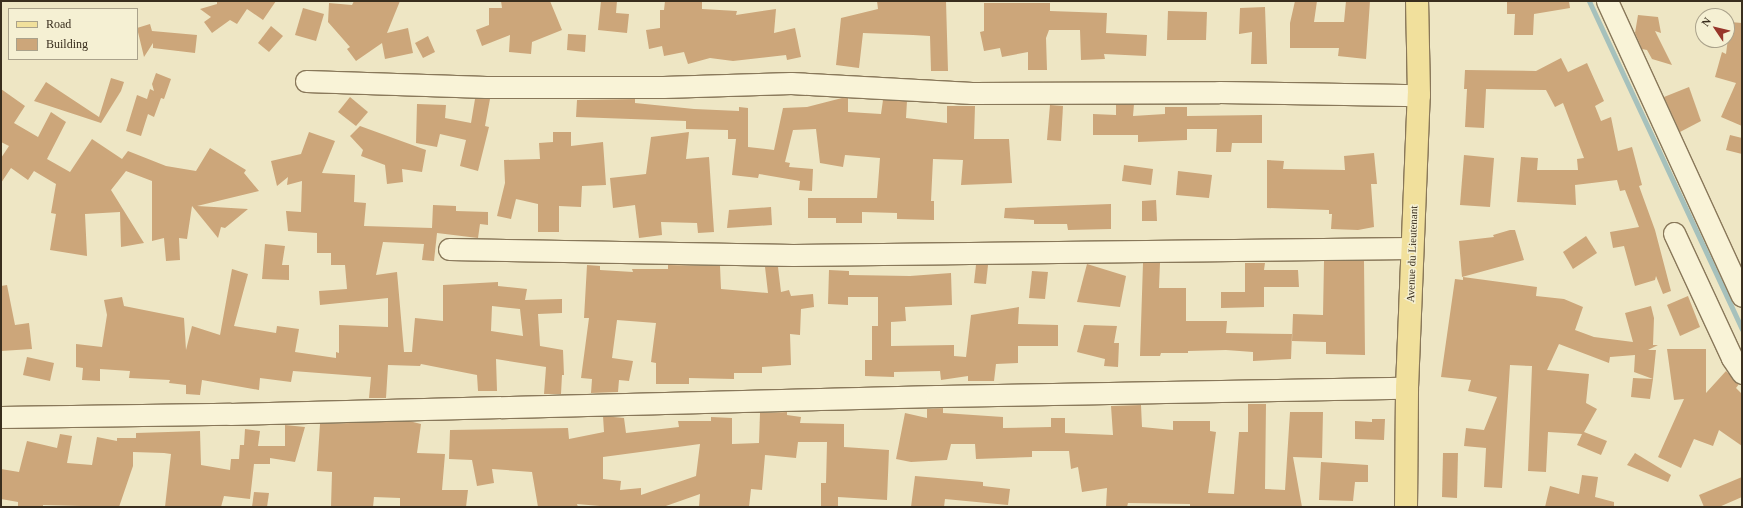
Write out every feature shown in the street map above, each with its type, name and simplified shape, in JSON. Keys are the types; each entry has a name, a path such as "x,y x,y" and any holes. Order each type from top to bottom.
{"main road":[{"name":"Avenue du Lieutenant","path":"1406,507 1407,388 1411,248 1418,95 1417,1"}],"street":[{"path":"1607,1 1742,296"},
{"path":"306,81 486,87 663,87 791,83 972,93 1418,95"},
{"path":"1674,233 1732,358 1742,373"},
{"path":"449,249 793,255 1411,248"},
{"path":"1,417 230,414 938,396 1407,388"}],"building":[{"path":"217,1 276,1 263,20 247,9 237,24 230,20 212,33 204,22 211,17 200,9 217,4"},
{"path":"354,1 400,1 387,33 408,28 413,53 385,59 382,43 356,61 347,49 350,47 328,22 329,3 352,5"},
{"path":"501,1 550,1 562,30 532,42 531,54 509,52 510,35 482,46 476,30 489,25 489,8 502,8"},
{"path":"601,1 617,1 616,13 629,14 627,33 598,30"},
{"path":"665,1 702,1 702,9 737,11 736,15 776,9 774,33 795,28 801,57 787,60 786,55 733,61 710,58 688,64 684,52 664,56 662,46 649,49 646,30 660,28 660,10 664,10"},
{"path":"877,1 946,1 948,71 931,71 930,36 913,35 863,33 859,68 836,65 841,18 878,9"},
{"path":"1295,1 1317,1 1314,22 1344,22 1346,1 1370,1 1366,59 1338,56 1339,48 1290,48 1290,23"},
{"path":"1507,1 1569,1 1570,8 1534,14 1533,35 1514,35 1515,14 1507,14"},
{"path":"984,3 1050,3 1050,11 1107,13 1106,33 1147,35 1146,56 1104,54 1105,59 1081,60 1080,30 1049,30 1046,38 1047,70 1028,70 1028,52 1002,57 1000,48 984,51 980,32 984,31"},
{"path":"1265,7 1267,64 1251,64 1252,32 1239,34 1240,8"},
{"path":"303,8 324,14 316,41 295,35"},
{"path":"1168,11 1207,12 1206,40 1167,40"},
{"path":"1638,15 1658,17 1661,33 1655,31 1672,65 1652,59 1647,50 1642,49 1635,33"},
{"path":"1735,22 1742,23 1742,126 1721,117 1736,83 1715,77 1722,52 1726,54 1727,48 1735,48"},
{"path":"150,24 152,31 197,35 195,53 153,48 153,43 144,57 138,28"},
{"path":"271,26 283,36 269,52 258,43"},
{"path":"568,34 586,35 585,52 567,50"},
{"path":"428,36 435,52 423,58 415,43"},
{"path":"1561,58 1568,72 1587,63 1604,101 1595,106 1601,121 1611,117 1618,151 1632,147 1642,185 1639,186 1655,230 1671,291 1663,294 1656,276 1655,280 1635,286 1624,246 1613,248 1610,232 1639,227 1625,190 1620,191 1617,180 1575,185 1576,205 1517,202 1521,157 1538,158 1537,170 1578,170 1577,159 1584,158 1563,103 1555,107 1546,90 1486,89 1484,128 1465,127 1467,89 1464,89 1465,70 1536,71"},
{"path":"156,73 171,79 164,99 161,98 154,117 148,114 141,136 126,131 137,95 147,99 150,89 154,91 152,84"},
{"path":"111,78 124,82 121,91 101,123 34,101 46,82 99,117"},
{"path":"1689,87 1701,121 1680,132 1664,97"},
{"path":"1,89 25,106 14,123 38,137 51,112 66,122 47,159 70,172 92,139 122,159 128,151 166,166 196,171 210,148 246,170 244,173 259,191 197,206 248,209 225,228 221,227 218,238 192,206 187,239 179,238 180,260 166,261 164,238 152,241 152,181 126,171 111,190 144,243 121,247 120,212 85,214 87,256 50,250 56,214 51,213 56,184 34,171 28,180 11,168 1,183 1,158 9,146 1,142"},
{"path":"350,97 368,112 356,126 338,112"},
{"path":"842,98 848,98 848,112 881,114 883,100 907,101 906,118 947,123 947,106 975,106 974,139 1009,139 1012,183 961,185 963,160 933,159 931,201 934,201 934,220 897,219 897,213 862,212 862,223 836,223 836,218 808,218 808,198 877,198 880,158 845,155 843,167 820,163 816,129 793,130 785,162 790,163 789,167 813,169 812,191 799,190 800,181 759,174 758,178 732,175 736,139 728,139 728,130 686,129 686,121 576,117 577,100 635,99 635,103 694,109 739,111 739,107 748,108 748,147 774,150 783,108 807,107"},
{"path":"475,99 490,99 485,126 489,127 478,171 460,166 466,140 440,134 437,147 416,143 417,104 446,105 445,118 471,123"},
{"path":"1116,104 1134,104 1133,116 1165,114 1165,107 1187,107 1187,116 1262,115 1262,143 1232,143 1231,152 1216,152 1217,129 1187,129 1187,140 1138,142 1138,135 1093,135 1093,114 1116,115"},
{"path":"1050,105 1063,106 1061,141 1047,140"},
{"path":"360,126 426,150 422,172 402,169 403,182 387,184 385,165 361,156 363,150 350,136"},
{"path":"309,132 335,141 322,173 355,175 354,202 366,203 364,226 432,228 433,205 456,206 456,211 488,212 488,225 480,224 478,238 437,233 434,261 422,260 424,244 383,242 376,275 397,272 404,352 412,352 415,318 443,321 443,285 498,282 498,286 527,289 525,300 562,299 562,313 538,314 540,346 563,350 564,375 562,375 561,394 544,394 546,367 496,359 497,391 478,391 477,375 421,364 420,366 388,365 386,398 369,398 371,377 293,371 291,382 260,378 259,390 202,380 200,395 186,394 186,385 169,383 170,380 129,378 130,371 100,369 100,381 82,380 83,368 76,367 76,344 102,347 107,315 104,300 122,297 124,306 184,318 186,350 192,326 220,335 232,269 248,274 234,326 276,333 277,326 299,329 295,352 336,358 336,352 339,353 339,325 388,327 388,298 320,305 319,291 347,289 345,265 331,265 331,253 317,253 317,233 288,231 286,211 301,212 302,181 287,185 288,177 277,186 271,161 301,154","holes":["492,306 520,309 523,336 491,331"]},
{"path":"553,132 571,132 571,146 603,142 606,185 582,186 581,207 559,206 559,232 538,232 538,204 516,199 511,219 497,216 505,183 504,160 540,159 539,143 553,142"},
{"path":"689,132 686,159 709,157 714,232 698,233 697,223 661,222 662,235 639,238 635,205 613,208 610,178 646,174 651,137"},
{"path":"1730,135 1742,138 1742,154 1726,150"},
{"path":"1374,153 1377,184 1371,184 1374,227 1358,230 1331,229 1332,214 1329,214 1329,210 1267,208 1267,160 1284,161 1283,169 1345,170 1344,156"},
{"path":"1464,155 1494,158 1490,207 1460,205"},
{"path":"1124,165 1153,169 1151,185 1122,181"},
{"path":"1178,171 1212,175 1209,198 1176,195"},
{"path":"1156,200 1157,221 1142,221 1142,201"},
{"path":"1111,204 1111,229 1068,230 1067,224 1034,224 1034,220 1004,218 1005,208"},
{"path":"771,207 772,225 727,228 729,210"},
{"path":"1515,230 1524,260 1462,277 1459,241 1494,237 1493,235"},
{"path":"1586,236 1597,253 1573,269 1563,252"},
{"path":"265,244 285,246 282,265 289,265 289,280 262,279"},
{"path":"1324,261 1364,261 1365,355 1326,354 1326,342 1292,341 1293,314 1323,315"},
{"path":"1143,263 1160,263 1159,288 1186,288 1186,321 1227,321 1226,333 1292,334 1291,359 1253,361 1253,352 1226,350 1188,351 1188,353 1161,353 1160,356 1140,356"},
{"path":"1245,263 1265,263 1264,270 1298,270 1299,287 1264,287 1264,307 1221,308 1221,292 1245,292"},
{"path":"1087,264 1126,276 1120,307 1077,302"},
{"path":"587,265 600,266 600,270 633,272 632,269 668,269 668,265 720,266 721,289 768,293 765,267 778,267 781,292 789,290 791,296 813,294 814,307 801,309 800,335 790,334 791,365 762,367 762,373 734,373 734,379 689,378 689,384 656,384 656,363 651,362 656,323 617,320 612,358 633,361 629,381 619,380 618,392 591,393 592,379 581,378 589,318 584,318"},
{"path":"976,265 988,265 986,284 974,283"},
{"path":"829,270 849,271 849,275 910,276 951,273 952,305 905,307 906,321 891,322 891,346 954,345 954,356 966,357 971,315 1019,307 1018,324 1058,325 1058,346 1018,346 1018,363 996,364 994,381 968,381 968,376 941,380 940,371 894,372 894,377 865,376 865,360 872,360 872,326 878,326 878,297 848,297 848,305 828,304"},
{"path":"1032,271 1048,272 1045,299 1029,298"},
{"path":"1463,277 1537,287 1536,296 1564,299 1583,307 1575,330 1594,337 1633,342 1625,313 1651,306 1654,318 1653,345 1658,345 1648,350 1656,350 1653,379 1634,372 1635,355 1610,357 1609,363 1559,344 1547,370 1589,374 1586,403 1597,409 1584,432 1607,441 1601,455 1577,445 1582,434 1548,432 1546,472 1528,471 1532,366 1510,365 1502,488 1484,487 1486,448 1464,446 1466,428 1484,430 1497,397 1468,391 1471,380 1441,377 1455,279 1463,280"},
{"path":"7,285 15,325 29,323 32,349 1,351 1,286"},
{"path":"1688,296 1700,327 1680,336 1667,305"},
{"path":"1084,325 1117,326 1114,343 1119,343 1118,367 1104,366 1105,359 1077,352"},
{"path":"1667,349 1706,349 1706,393 1726,371 1739,384 1736,388 1742,394 1742,446 1719,430 1713,446 1694,439 1681,468 1658,457 1684,399 1674,400"},
{"path":"27,357 54,363 50,381 23,375"},
{"path":"1633,378 1653,379 1650,399 1631,397"},
{"path":"1248,404 1266,404 1265,489 1285,490 1290,412 1323,412 1322,458 1293,457 1302,507 1190,507 1190,504 1128,503 1127,507 1106,507 1107,488 1082,492 1078,467 1071,469 1069,451 1032,451 1032,457 976,459 975,444 951,444 947,460 911,462 896,459 905,413 927,418 927,409 943,408 943,413 1003,417 1003,428 1051,427 1051,418 1065,418 1065,433 1113,435 1111,406 1141,405 1142,427 1173,430 1173,421 1210,421 1210,431 1216,432 1208,493 1234,494 1239,432 1248,432"},
{"path":"787,412 787,415 801,417 800,423 844,424 844,447 889,450 887,500 838,497 838,507 821,507 821,483 826,483 827,442 798,442 796,458 765,455 762,490 751,489 749,507 699,507 700,494 663,507 611,507 577,504 578,507 538,507 532,472 492,469 494,483 477,486 472,460 449,459 450,430 568,428 569,439 604,432 603,416 624,418 626,433 679,427 678,421 711,421 711,417 732,418 732,444 759,443 760,413","holes":["700,444 696,476 641,495 641,488 620,490 621,481 603,479 603,457"]},
{"path":"1372,419 1385,419 1384,440 1355,439 1355,421 1372,422"},
{"path":"409,421 421,424 417,453 445,454 442,490 468,490 466,507 400,507 400,498 374,497 373,507 331,507 332,472 317,471 320,424"},
{"path":"285,425 305,427 295,462 270,458 270,464 254,464 250,499 224,496 221,507 165,507 171,454 164,453 133,452 133,466 119,507 43,505 43,507 18,507 18,502 1,499 1,469 19,472 27,441 57,448 60,434 72,436 67,463 92,465 97,437 117,441 117,438 136,438 136,433 200,431 201,465 230,470 231,459 239,459 240,445 244,445 245,429 260,431 258,446 285,446"},
{"path":"1443,453 1458,453 1457,498 1442,497"},
{"path":"1635,453 1671,475 1668,482 1627,465"},
{"path":"1321,462 1368,465 1368,482 1355,482 1353,501 1319,500"},
{"path":"1582,475 1598,477 1595,497 1614,502 1614,507 1545,507 1550,486 1579,494"},
{"path":"915,476 983,482 983,486 1010,489 1008,505 945,499 944,507 911,507"},
{"path":"1742,477 1742,497 1719,507 1704,507 1699,495"},
{"path":"254,492 269,493 267,507 252,507"}],"waterway":[{"path":"1589,1 1742,329"}]}
